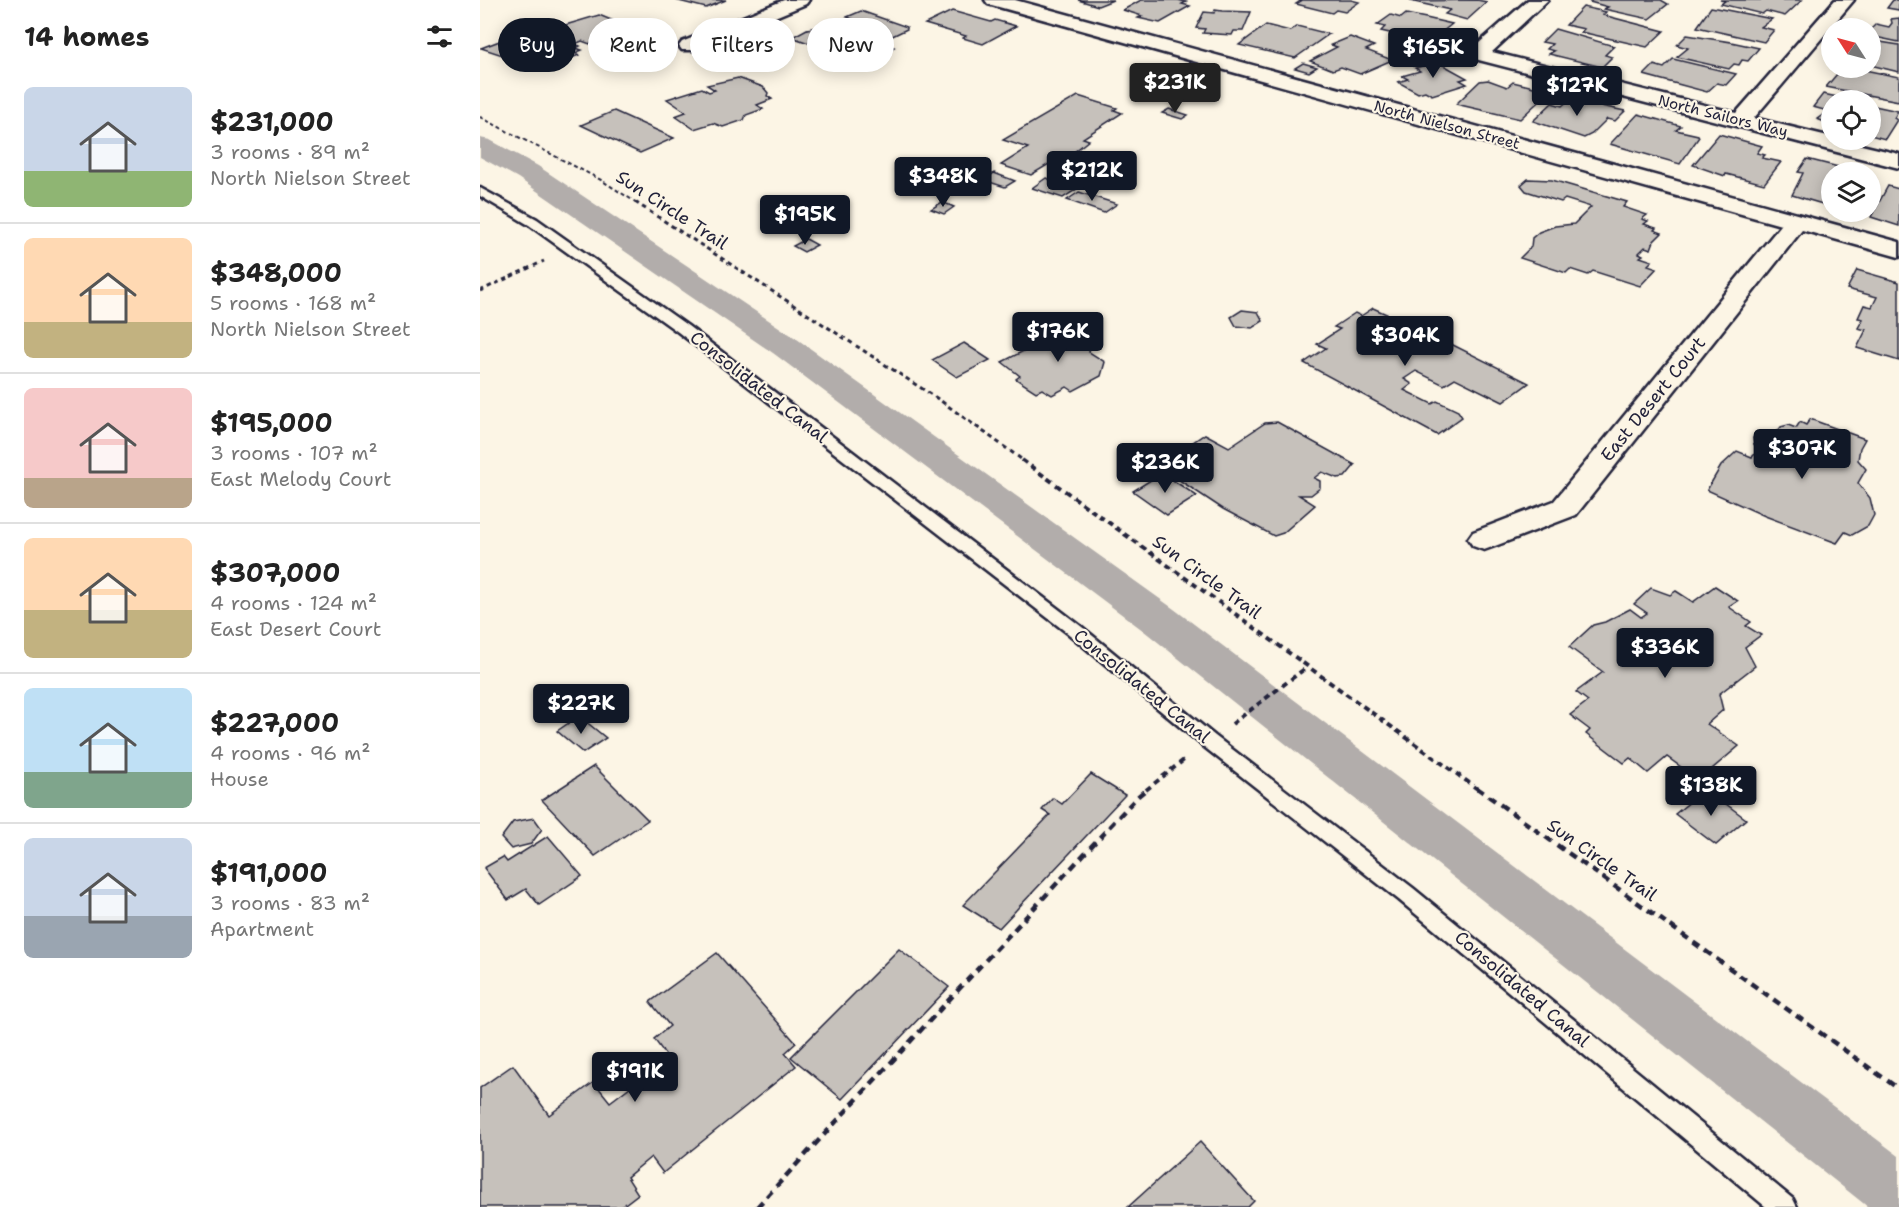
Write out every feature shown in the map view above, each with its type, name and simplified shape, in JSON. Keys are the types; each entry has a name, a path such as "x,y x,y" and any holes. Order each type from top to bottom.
{"street":[{"path":"689,46 800,0"},
{"name":"North Nielson Street","path":"994,0 1899,250"},
{"name":"North Sailors Way","path":"1539,0 1478,54 1899,161"},
{"path":"1741,120 1845,0"},
{"name":"East Desert Court","path":"1484,539 1565,508 1796,222"}],"lane":[{"name":"Consolidated Canal","path":"480,191 533,222 683,329 1076,631 1209,741 1406,894 1785,1207"}],"path":[{"name":"Sun Circle Trail","path":"480,117 601,180 932,394 1307,667 1899,1089"},
{"path":"480,291 572,250"},
{"path":"757,1207 1137,797 1307,667"}],"building":[{"path":"675,0 726,0 706,8"},
{"path":"1078,0 1113,0 1098,6"},
{"path":"1141,0 1178,0 1190,6 1160,23 1138,18 1142,16 1123,10"},
{"path":"1298,0 1359,2 1345,12 1336,10 1332,13 1296,4 1301,1"},
{"path":"1477,0 1487,2 1467,20 1445,14 1450,10 1410,1"},
{"path":"1592,0 1661,0 1668,4 1649,19 1604,9 1608,7 1590,2"},
{"path":"1720,0 1802,0 1785,16 1766,11 1762,14 1721,4 1725,1"},
{"path":"1893,0 1899,0 1899,10 1887,8"},
{"path":"1583,7 1606,12 1603,15 1664,31 1647,47 1581,32 1584,29 1566,25"},
{"path":"1711,7 1772,19 1761,27 1774,30 1764,42 1697,27"},
{"path":"1215,10 1251,12 1243,31 1234,31 1232,35 1203,33 1205,29 1196,28 1204,12 1214,13"},
{"path":"861,11 881,18 850,18 847,17"},
{"path":"952,11 991,22 995,20 1016,26 983,44 963,38 966,36 925,24"},
{"path":"1406,14 1452,24 1437,36 1431,38 1425,36 1420,40 1381,31 1385,27 1377,25 1391,15 1401,18"},
{"path":"599,15 606,18 589,18"},
{"path":"588,18 588,43 582,41 576,44 576,22"},
{"path":"1899,18 1899,42 1881,38 1881,25 1889,27 1892,23 1891,19"},
{"path":"894,22 907,27 894,35"},
{"path":"1266,25 1290,31 1297,26 1329,34 1295,58 1239,45"},
{"path":"807,29 807,42 795,38 795,35"},
{"path":"1555,29 1614,46 1605,55 1612,57 1602,67 1549,54 1554,51 1547,49 1552,44 1542,42"},
{"path":"1687,35 1759,48 1748,61 1742,60 1739,65 1734,64 1729,69 1677,57 1688,48 1677,45"},
{"path":"1350,37 1374,46 1366,50 1392,60 1360,74 1341,67 1333,70 1310,61 1337,47 1331,45"},
{"path":"498,42 498,54 481,48"},
{"path":"1881,42 1899,45 1899,72 1881,68"},
{"path":"1673,59 1736,74 1726,85 1717,83 1707,92 1644,75 1654,65 1664,68"},
{"path":"1438,62 1467,78 1460,80 1467,84 1432,95 1425,91 1418,93 1398,82 1408,79 1402,76 1420,71 1415,68"},
{"path":"1303,63 1317,67 1309,72 1295,68"},
{"path":"1881,73 1899,77 1899,101 1881,98 1881,90 1842,90 1826,87 1834,78 1881,78"},
{"path":"738,78 763,87 768,93 767,96 772,99 757,105 763,109 746,115 744,120 723,127 713,123 694,129 675,116 686,112 667,99 702,88 709,92 715,90 707,85"},
{"path":"1488,80 1507,87 1513,82 1550,91 1520,119 1456,104 1480,81"},
{"path":"1078,96 1117,108 1114,110 1122,113 1083,138 1089,140 1064,160 1059,158 1031,175 1001,165 1028,148 1003,140"},
{"path":"1821,97 1821,109 1813,107"},
{"path":"1570,99 1625,111 1615,121 1607,119 1592,134 1584,138 1533,121 1552,103 1562,106"},
{"path":"1881,107 1898,111 1894,118 1897,120 1885,139 1881,138"},
{"path":"1169,109 1188,115 1182,119 1162,113"},
{"path":"614,111 674,138 640,153 581,125"},
{"path":"1638,114 1681,126 1676,130 1698,135 1699,137 1680,164 1610,144"},
{"path":"1719,134 1762,146 1757,153 1765,155 1762,158 1781,162 1764,184 1726,174 1725,176 1693,165"},
{"path":"1807,159 1821,163 1821,204 1792,195 1803,173 1798,172"},
{"path":"994,173 1015,181 1005,187 983,180"},
{"path":"1046,178 1077,189 1063,198 1032,188"},
{"path":"1528,179 1552,180 1627,202 1623,207 1647,215 1642,219 1648,221 1644,224 1662,233 1654,241 1651,249 1645,247 1639,253 1643,255 1640,257 1652,261 1648,265 1657,268 1640,286 1593,271 1588,275 1570,269 1566,273 1520,258 1531,247 1532,238 1539,232 1555,226 1574,224 1591,207 1565,199 1561,202 1526,191 1521,185"},
{"path":"1888,186 1899,189 1899,226 1881,220 1881,199"},
{"path":"1079,192 1117,204 1104,213 1067,200"},
{"path":"942,202 954,207 944,214 931,209"},
{"path":"806,239 817,245 804,252 793,246"},
{"path":"1857,270 1899,282 1899,361 1857,348 1866,330 1858,328 1863,319 1858,318 1864,305 1872,307 1877,297 1847,289"},
{"path":"1373,308 1529,383 1503,402 1455,378 1444,385 1416,371 1404,379 1412,384 1404,390 1432,404 1437,401 1458,411 1462,417 1437,435 1304,363 1326,348 1317,344 1340,329 1334,327 1355,313 1361,316"},
{"path":"1242,310 1258,312 1263,321 1252,328 1236,326 1231,317"},
{"path":"1048,332 1084,332 1092,337 1089,352 1105,362 1101,376 1073,391 1067,387 1052,395 1042,389 1036,392 1016,379 1020,376 1002,362 1047,339"},
{"path":"964,343 990,360 957,377 932,360"},
{"path":"1810,419 1865,439 1860,448 1858,460 1866,469 1858,483 1870,498 1874,515 1868,526 1852,535 1845,532 1837,543 1765,516 1707,490 1721,466 1737,451 1752,457 1755,454 1770,460 1774,454 1760,449 1754,444 1753,438 1765,434 1774,436 1781,427 1788,425 1796,428 1800,422 1806,425"},
{"path":"1277,422 1355,465 1345,477 1337,478 1322,472 1314,478 1320,481 1320,488 1311,495 1299,495 1315,505 1283,533 1274,536 1223,509 1158,466 1205,434 1229,447 1265,423"},
{"path":"1162,473 1197,496 1167,515 1133,491"},
{"path":"1715,586 1738,601 1729,607 1751,622 1746,626 1761,635 1745,647 1755,666 1719,694 1723,710 1707,724 1739,746 1699,780 1667,757 1648,773 1630,758 1624,763 1586,734 1590,730 1570,715 1588,701 1576,692 1603,672 1569,647 1593,625 1605,622 1630,609 1641,617 1647,613 1634,604 1651,588 1670,595 1676,591 1693,602"},
{"path":"579,716 606,738 583,753 557,731"},
{"path":"594,766 648,820 595,856 542,800"},
{"path":"1091,774 1125,795 999,928 963,905 1050,815 1042,810 1053,798 1062,804"},
{"path":"1706,789 1746,819 1716,845 1675,814"},
{"path":"534,818 542,829 531,844 511,849 501,838 513,822"},
{"path":"548,836 582,876 539,905 526,889 508,900 484,868 503,857 507,862"},
{"path":"899,949 949,987 842,1099 791,1057"},
{"path":"717,953 796,1043 785,1053 796,1066 663,1173 651,1157 627,1177 638,1194 621,1207 480,1207 480,1088 513,1065 549,1115 594,1082 610,1102 668,1058 654,1039 670,1026 650,1002"},
{"path":"1200,1142 1254,1201 1248,1207 1128,1207"}],"waterway":[{"path":"480,146 528,172 785,346 1159,620 1899,1193"}]}
